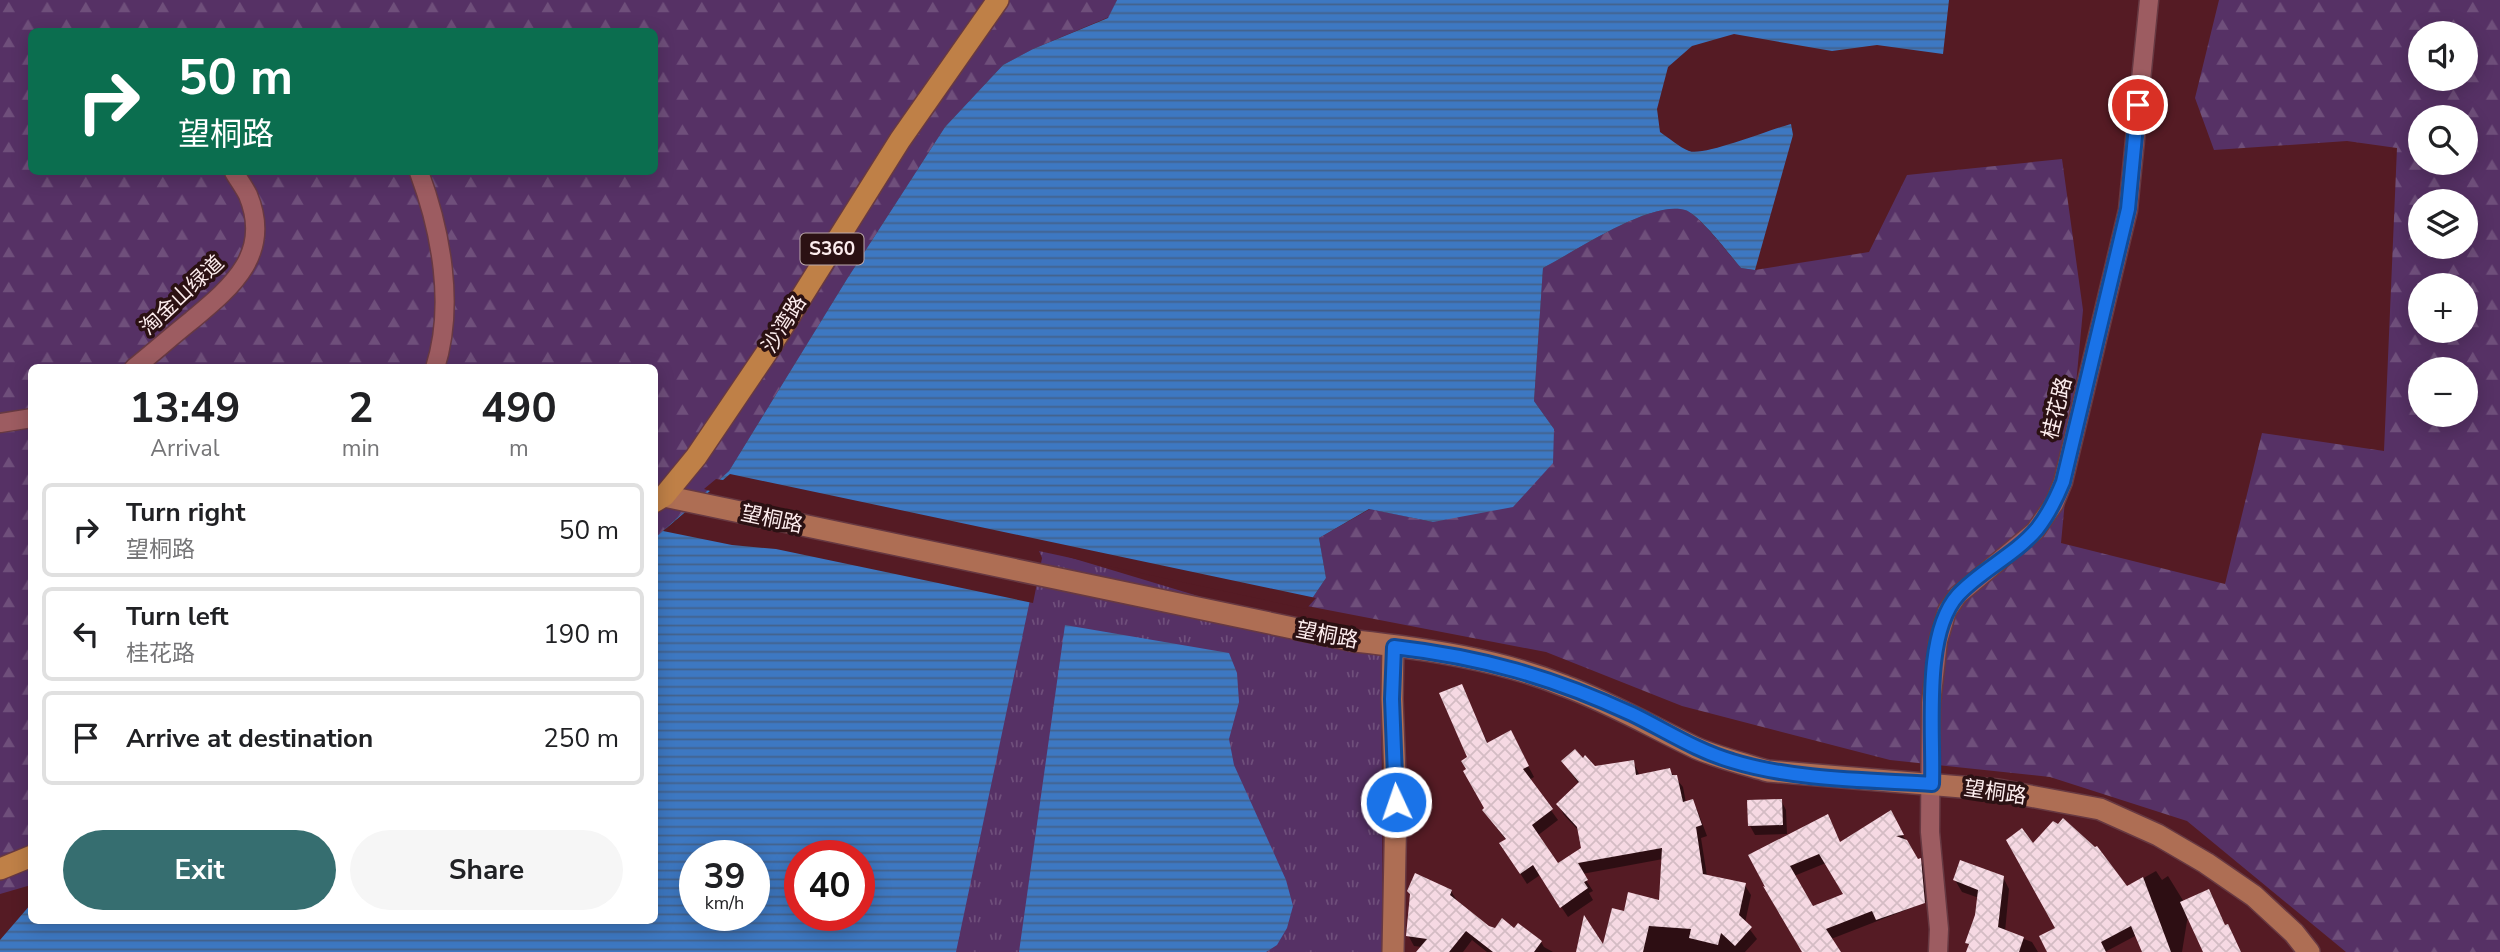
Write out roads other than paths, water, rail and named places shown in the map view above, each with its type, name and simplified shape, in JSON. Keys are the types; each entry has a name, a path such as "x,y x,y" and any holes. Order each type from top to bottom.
{"main road":[{"name":"沙湾路","path":"659,499 696,457 767,352 900,140 998,0"},
{"name":"望桐路","path":"659,499 729,510 1355,641 1438,652 1497,664 1553,681 1633,715 1697,748 1768,771 1998,790 2100,809 2158,835 2216,869 2254,896 2294,933 2309,952"},
{"path":"1393,952 1396,802 1392,699 1394,647"},
{"path":"0,869 28,858"}],"street":[{"name":"桂花路","path":"1938,952 1939,929 1930,832 1931,703 1938,641 1947,611 1958,595 2035,531 2054,504 2063,482 2128,209 2149,0"},
{"name":"淘金山绿道","path":"139,364 235,282 248,262 254,241 254,217 247,194 236,175"},
{"path":"420,175 441,256 444,291 441,350 436,364"},
{"path":"0,423 28,419"}],"water":[{"path":"1117,0 1949,0 1943,54 1877,45 1832,51 1734,34 1692,46 1668,67 1657,109 1660,132 1689,151 1708,150 1791,124 1793,135 1755,270 1741,268 1691,213 1670,209 1633,219 1543,268 1534,401 1554,429 1553,463 1513,507 1433,522 1369,509 1319,538 1326,578 1307,606 1033,547 1039,557 956,952 0,952 0,940 28,907 28,924 658,924 658,535 729,471 847,279 945,127 1003,65 1033,49 1108,18"},
{"path":"1065,625 1229,653 1237,673 1239,702 1229,739 1234,765 1286,880 1293,906 1287,928 1277,945 1266,952 1019,952"}]}
